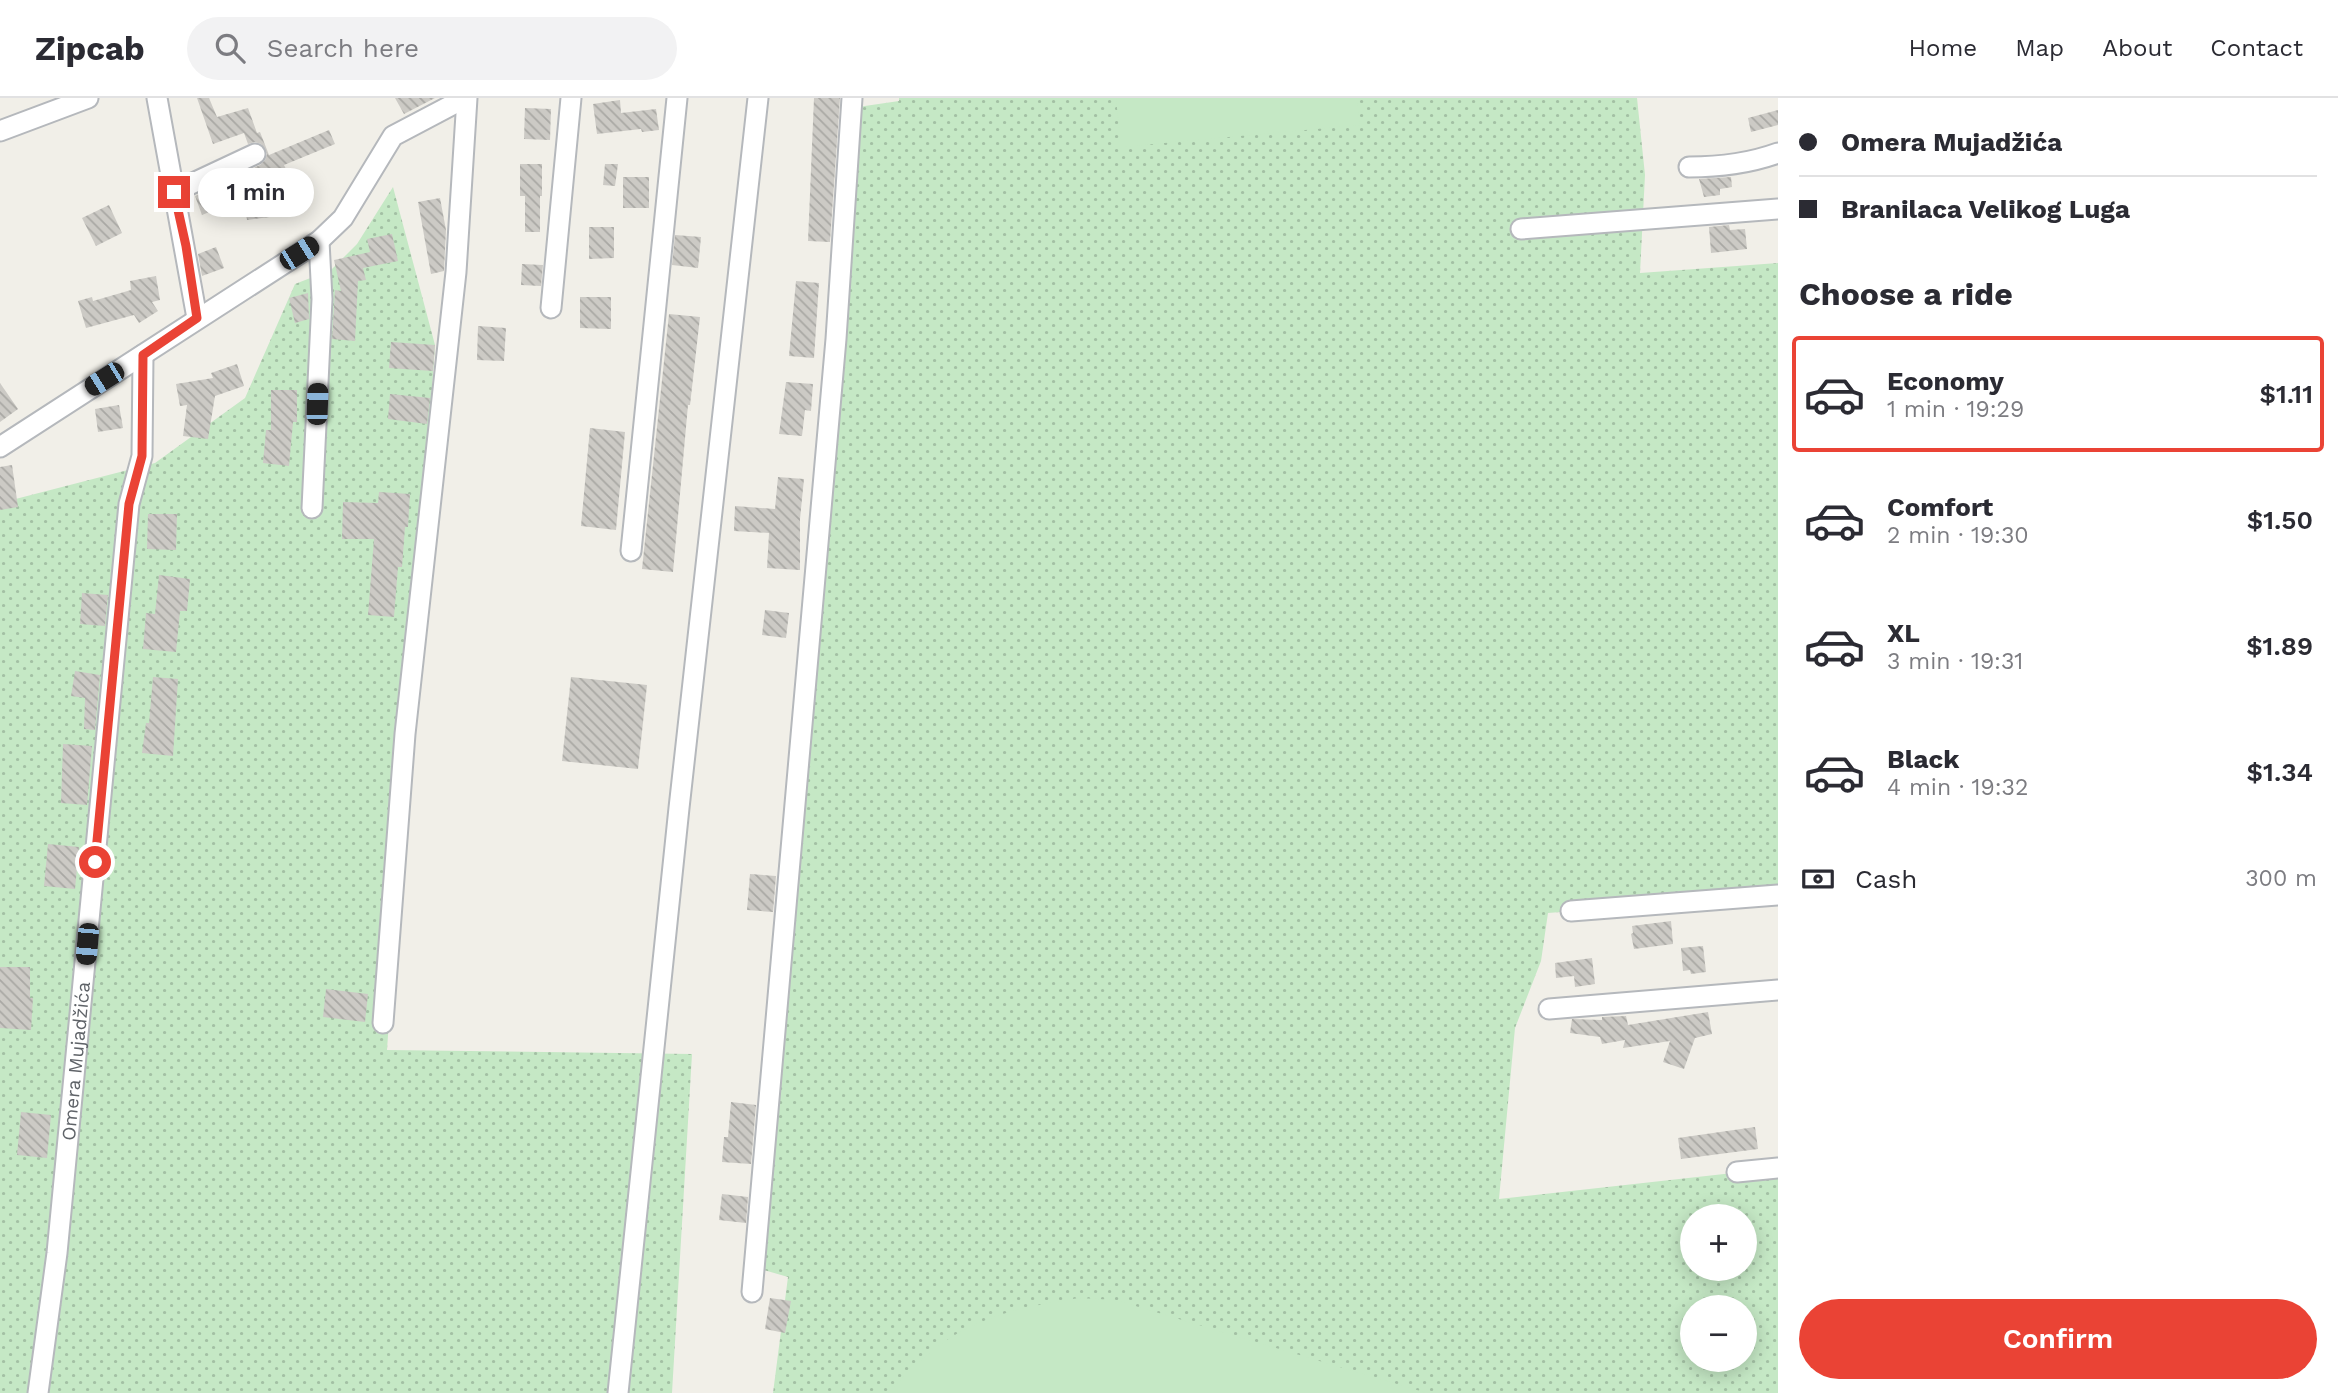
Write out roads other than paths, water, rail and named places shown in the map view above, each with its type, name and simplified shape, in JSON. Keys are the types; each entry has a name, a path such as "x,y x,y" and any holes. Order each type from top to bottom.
{"street":[{"path":"0,131 88,98"},
{"path":"157,98 197,318"},
{"path":"0,447 319,241 343,218 393,136 466,98"},
{"path":"383,1023 405,734 456,272 466,98"},
{"path":"551,308 571,98"},
{"path":"631,551 677,98"},
{"path":"618,1393 679,808 758,98"},
{"path":"752,1292 835,339 852,98"},
{"path":"1689,167 1734,165 1778,153"},
{"path":"174,192 255,154"},
{"path":"1521,229 1778,209"},
{"path":"312,508 322,299 319,241"},
{"name":"Omera Mujadžića","path":"38,1393 58,1240 129,504 142,456 143,355"},
{"path":"1571,912 1778,895"},
{"path":"1549,1009 1778,990"},
{"path":"1737,1172 1778,1168"}]}
